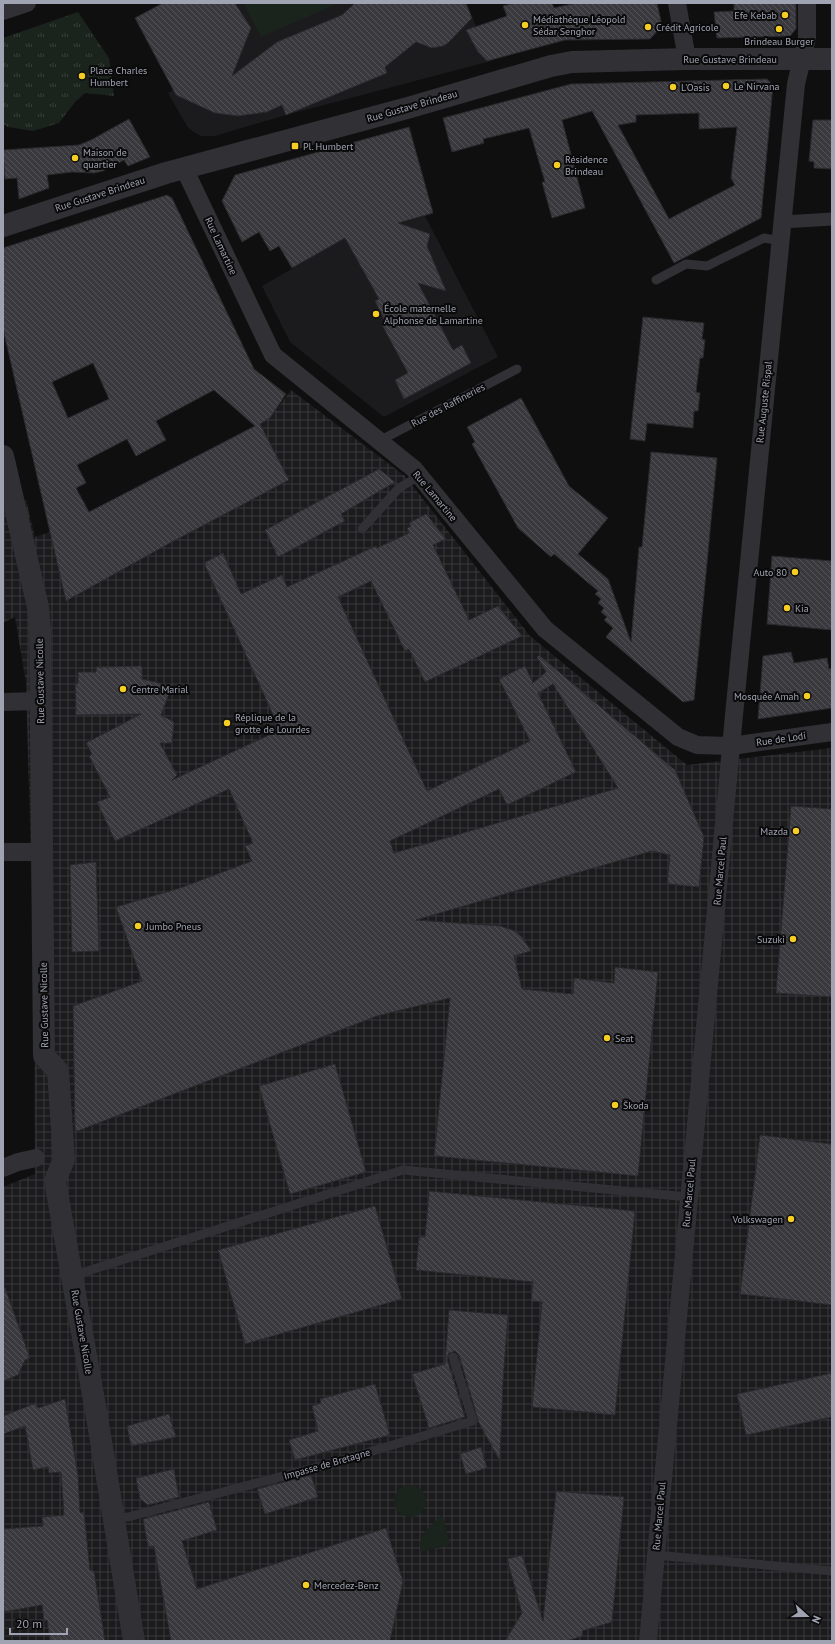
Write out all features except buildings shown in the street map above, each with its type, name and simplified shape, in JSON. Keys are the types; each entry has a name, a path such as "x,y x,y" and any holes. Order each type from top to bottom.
{"street":[{"path":"3,11 27,3"},
{"path":"677,3 687,59"},
{"name":"Rue Auguste Rispal","path":"731,746 796,84 807,38 807,3"},
{"name":"Rue Gustave Brindeau","path":"3,226 166,173 411,107 551,66 572,62 687,59 832,59"},
{"name":"Rue Lamartine","path":"184,168 273,355 414,469 545,629 678,737 697,745 731,746"},
{"path":"782,222 832,219"},
{"name":"Rue Gustave Nicolle","path":"4,467 38,607 44,1056 58,1071 64,1159 57,1189 134,1641"},
{"path":"3,702 40,701"},
{"name":"Rue de Lodi","path":"731,746 832,732"},
{"name":"Rue Marcel Paul","path":"648,1641 731,746"},
{"path":"3,852 42,852"},
{"path":"3,1168 18,1162 36,1158"}],"lane":[{"path":"656,280 686,264 707,266 764,238 781,241"},
{"name":"Rue des Raffineries","path":"379,441 517,369"},
{"path":"362,529 399,488 419,476"},
{"path":"72,1276 403,1170 688,1197"},
{"name":"Impasse de Bretagne","path":"114,1518 128,1517 329,1464 473,1421 453,1357"},
{"path":"655,1555 832,1571"}],"shaded area":[{"path":"236,3 466,3 491,61 286,115 215,136 201,136 187,126 168,93 242,51 251,28"},
{"name":"École maternelle Alphonse de Lamartine","path":"425,216 498,357 384,417 290,342 262,286 345,238"},
{"path":"291,390 405,476 530,636 687,765 832,748 832,1641 3,1641 3,1187 35,1174 34,964 26,683 15,617 3,623 3,507 26,500 35,537 50,532 270,418"}],"green space":[{"path":"243,3 339,3 261,37"},
{"path":"78,12 109,58 114,96 85,93 75,102 59,123 33,131 8,127 3,124 3,38"},
{"path":"407,1485 413,1485 423,1492 426,1501 425,1507 419,1514 413,1517 407,1517 397,1510 394,1504 394,1498 401,1488"},
{"path":"441,1515 443,1516 450,1545 421,1552 420,1540 422,1536"}],"place":[{"name":"Efe Kebab","path":"785,15"},
{"name":"Médiathèque Léopold Sédar Senghor","path":"525,25"},
{"name":"Crédit Agricole","path":"648,27"},
{"name":"Brindeau Burger","path":"779,29"},
{"name":"Place Charles Humbert","path":"82,76"},
{"name":"Le Nirvana","path":"726,86"},
{"name":"L'Oasis","path":"673,87"},
{"name":"Pl. Humbert","path":"295,146"},
{"name":"Maison de quartier","path":"75,158"},
{"name":"Résidence Brindeau","path":"557,165"},
{"name":"École maternelle Alphonse de Lamartine","path":"376,314"},
{"name":"Auto 80","path":"795,572"},
{"name":"Kia","path":"787,608"},
{"name":"Centre Marial","path":"123,689"},
{"name":"Mosquée Amah","path":"807,696"},
{"name":"Réplique de la grotte de Lourdes","path":"227,723"},
{"name":"Mazda","path":"796,831"},
{"name":"Jumbo Pneus","path":"138,926"},
{"name":"Suzuki","path":"793,939"},
{"name":"Seat","path":"607,1038"},
{"name":"Škoda","path":"615,1105"},
{"name":"Volkswagen","path":"791,1219"},
{"name":"Mercedez-Benz","path":"306,1585"}]}
